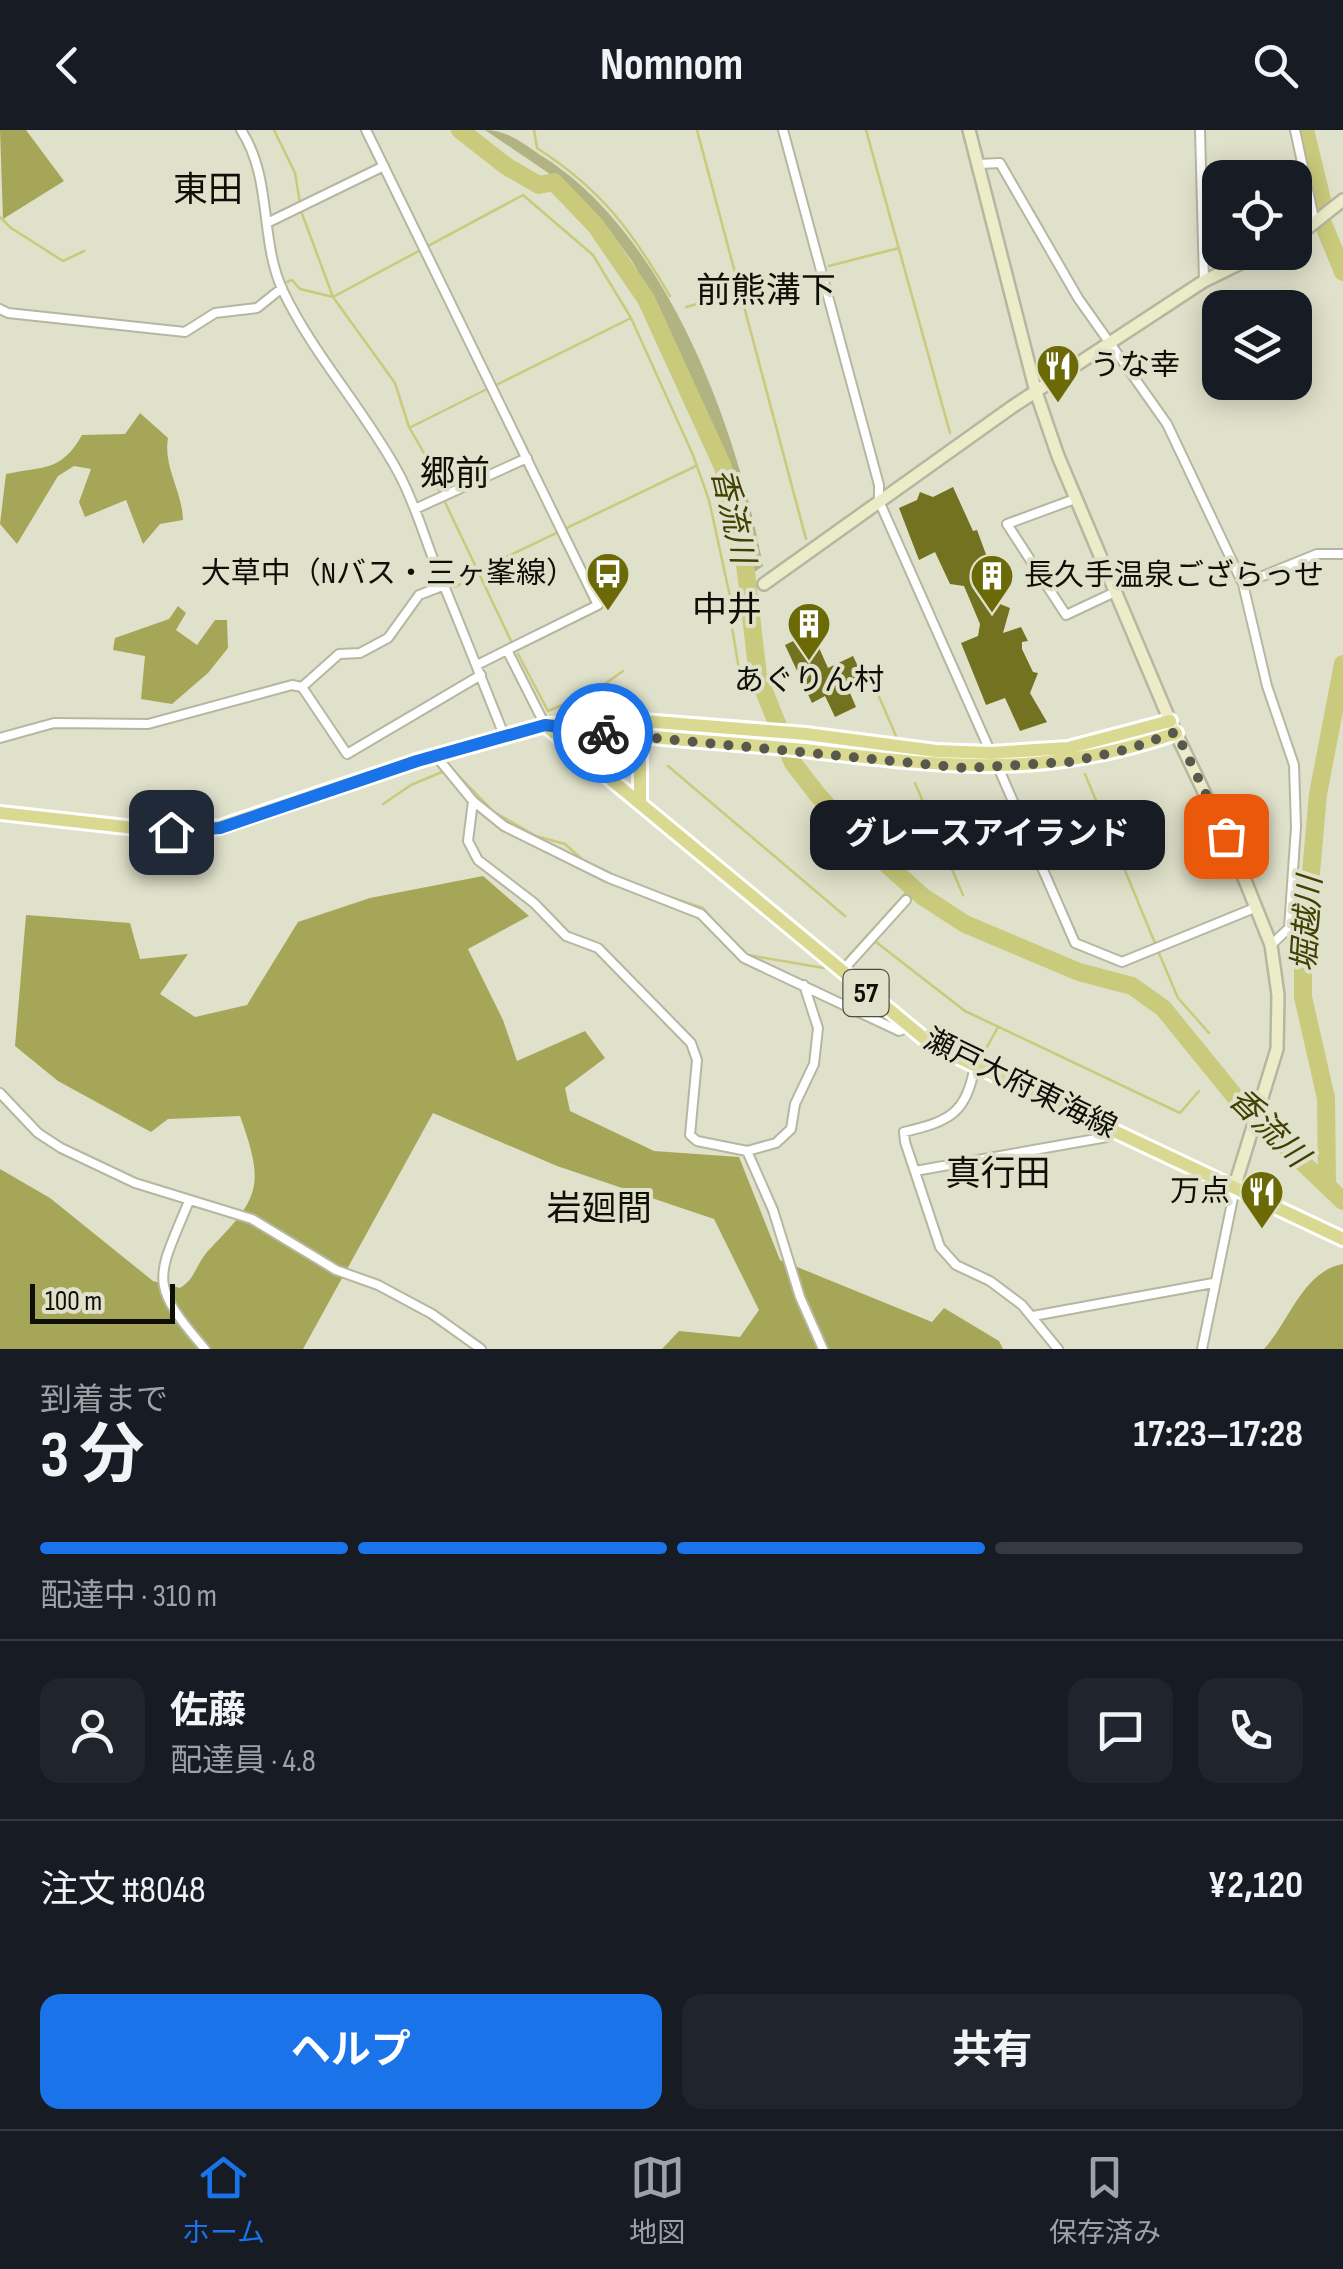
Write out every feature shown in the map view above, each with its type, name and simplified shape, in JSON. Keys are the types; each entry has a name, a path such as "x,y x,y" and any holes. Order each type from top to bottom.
{"main road":[{"path":"969,130 1036,392 1075,499 1271,944 1278,1024 1264,1100 1235,1185"},
{"path":"1312,226 1339,204"},
{"path":"764,584 1036,392 1226,270"},
{"path":"0,813 171,832 220,828 504,734 545,725 643,722 991,753 1068,748 1173,727"},
{"path":"545,725 965,768 1070,762 1129,749 1173,727"},
{"name":"瀬戸大府東海線","path":"545,725 907,1028 975,1065 1343,1238"},
{"path":"640,737 640,802"}],"street":[{"path":"240,130 261,177 282,288 302,325 386,449 415,509 504,734"},
{"path":"366,130 598,605 477,665"},
{"path":"782,130 880,501 991,753"},
{"path":"1200,130 1204,281"},
{"path":"1295,130 1315,224"},
{"path":"979,164 1000,163 1107,344 1168,424 1243,584 1267,686 1294,765 1296,790 1289,928 1271,944"},
{"path":"267,223 384,166"},
{"path":"0,309 184,332 215,314 258,308 282,288"},
{"path":"415,509 527,458"},
{"path":"1075,499 1007,524 1066,615 1116,592"},
{"path":"1243,584 1318,554 1343,554"},
{"path":"302,687 338,654 360,653 388,638 419,595 445,585"},
{"path":"507,650 545,725"},
{"path":"0,738 54,723 148,724 292,685 302,687 347,754 481,675"},
{"path":"436,756 473,801 504,826 610,878 701,914 735,953 898,1031 907,1028"},
{"path":"998,767 1075,943 1122,962 1257,906"},
{"path":"473,801 468,841 478,860 534,903 566,936 598,948 692,1043 697,1060 690,1135 705,1144 748,1150 776,1143 791,1129 794,1104 814,1064 818,1028 804,985"},
{"path":"841,972 906,900"},
{"path":"975,1065 962,1104 951,1119 904,1132 914,1172 940,1247 956,1266 990,1281 1033,1316 1058,1349"},
{"path":"0,1093 52,1143 135,1183 252,1219 336,1270 432,1314 481,1349"},
{"path":"914,1172 1107,1138 1116,1132"},
{"path":"748,1150 773,1210 800,1298 824,1349"},
{"path":"1202,1349 1235,1185"},
{"path":"188,1201 163,1262 161,1283 174,1314 206,1349"},
{"path":"1033,1316 1213,1282"}],"green space":[{"path":"485,130 516,139 589,193 627,236 661,285 715,397 735,455 763,566 753,573 738,495 725,457 664,318 632,261 608,228 569,187"}],"shaded area":[{"path":"0,130 26,130 64,181 3,219"},
{"path":"140,413 168,438 168,459 183,520 160,524 143,544 126,500 85,517 79,502 91,469 74,466 58,476 17,544 0,524 6,474 59,461 82,435 125,434"},
{"path":"178,606 186,613 176,630 197,645 215,620 227,620 228,648 208,673 172,704 141,699 145,656 113,650 115,638 169,619"},
{"path":"483,876 529,916 468,949 503,1020 517,1061 585,1031 605,1058 565,1088 570,1111 654,1151 739,1157 780,1260 932,1322 944,1308 999,1341 1003,1349 662,1349 679,1331 740,1337 759,1310 714,1219 557,1166 433,1113 303,1349 0,1349 0,1169 50,1198 153,1281 180,1288 238,1218 253,1191 255,1176 240,1116 168,1119 151,1132 58,1081 15,1046 26,915 130,923 140,959 188,954 160,994 195,1017 247,1005 298,922 370,898"},
{"path":"1343,1264 1343,1349 1264,1349 1317,1276"}],"building":[{"name":"長久手温泉ござらっせ","path":"953,487 973,531 977,530 998,587 992,591 995,602 1010,608 1003,633 1021,627 1028,641 1022,642 1022,649 1033,672 1038,673 1030,693 1047,722 1020,731 1005,698 986,705 961,643 978,636 980,624 964,586 950,584 935,552 919,560 899,508 917,500 920,492 933,497"},
{"name":"あぐりん村","path":"812,632 828,668 853,656 864,679 847,686 856,707 835,717 825,696 812,703 785,645"}],"waterway":[{"path":"274,130 295,173 300,203"},
{"name":"香流川","path":"460,130 506,166 539,185 554,182 596,226 646,299 723,467 745,564 758,676 793,763 817,794 852,833 922,896 965,924 1079,972 1132,986 1163,1008 1241,1104 1343,1201"},
{"path":"534,130 537,148 580,180 613,213 670,296"},
{"path":"697,130 806,539"},
{"path":"866,130 950,433"},
{"name":"堀越川","path":"1305,130 1323,204 1322,221 1343,272"},
{"path":"287,282 292,280 300,289 333,297 523,195 593,255 631,318 693,455 709,500 731,601"},
{"path":"301,211 333,297 395,383 409,427 428,460 440,493"},
{"path":"0,217 63,261 84,251"},
{"path":"829,266 899,248"},
{"path":"686,307 813,273"},
{"path":"496,385 631,318"},
{"path":"411,427 489,388"},
{"path":"454,587 472,579 473,573 696,466"},
{"path":"444,500 511,641"},
{"path":"731,621 742,688"},
{"path":"518,654 548,711 595,691 623,671"},
{"name":"堀越川","path":"1327,1184 1326,1098 1303,997 1303,963 1318,794 1343,664"},
{"path":"877,692 896,736"},
{"path":"668,766 845,916"},
{"path":"454,771 494,812 536,836 565,844 585,862 620,878"},
{"path":"383,804 411,785 442,772"},
{"path":"1085,774 1155,943"},
{"path":"915,783 963,895"},
{"path":"843,962 911,887"},
{"path":"660,894 703,908 717,925"},
{"path":"876,942 965,1011 1180,1113 1199,1091"},
{"path":"1158,951 1178,998 1209,1033"},
{"path":"747,955 824,968"},
{"path":"982,1056 998,1027"}],"way so far":[{"path":"603,733 965,768 1070,762 1129,749 1176,732 1226,836"}],"place":[{"name":"うな幸","path":"1058,404"},
{"name":"大草中（Nバス・三ヶ峯線）","path":"608,612"},
{"name":"長久手温泉ござらっせ","path":"992,614"},
{"name":"あぐりん村","path":"809,662"},
{"name":"グレースアイランド","path":"1226,836"},
{"name":"万点","path":"1262,1230"}],"district":[{"name":"東田","path":"208,190"},
{"name":"前熊溝下","path":"766,291"},
{"name":"郷前","path":"455,474"},
{"name":"中井","path":"727,610"},
{"name":"真行田","path":"998,1174"},
{"name":"岩廻間","path":"599,1209"}],"route":[{"path":"171,832 220,828 504,734 545,725 603,733"}]}
